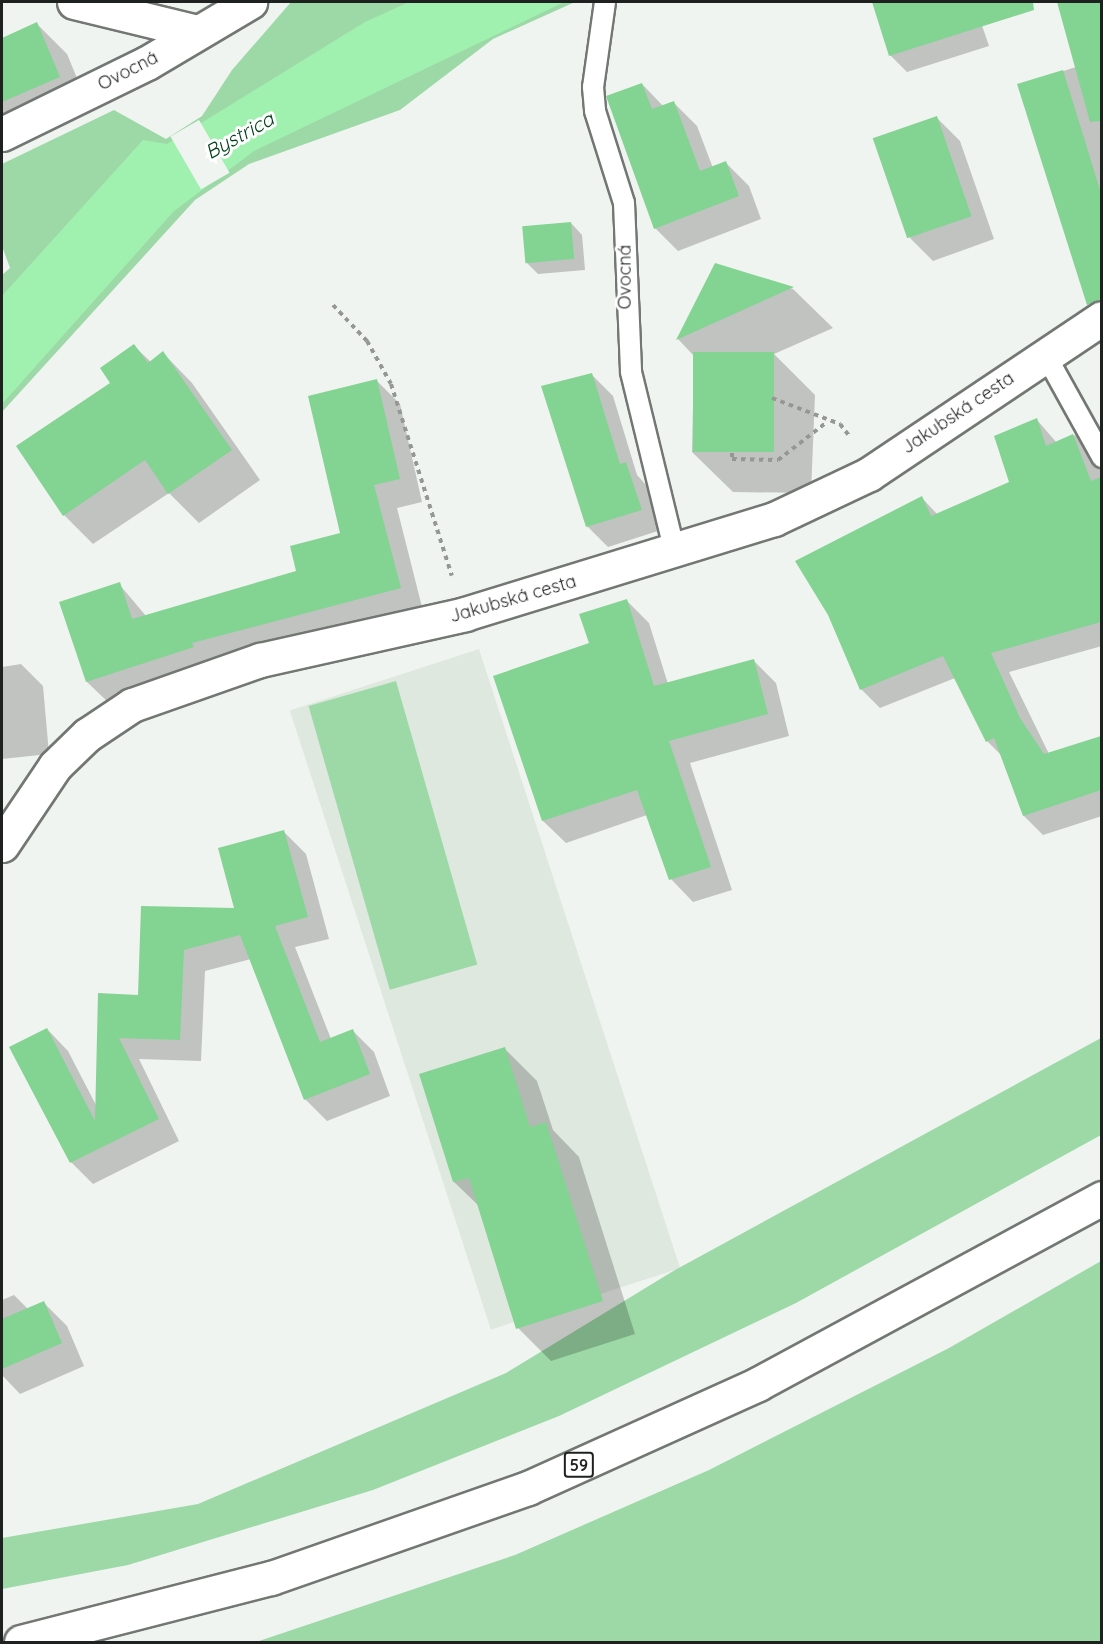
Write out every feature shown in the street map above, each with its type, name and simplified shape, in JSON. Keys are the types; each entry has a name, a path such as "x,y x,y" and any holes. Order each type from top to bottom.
{"street":[{"path":"74,2 197,32"},
{"name":"Ovocná","path":"2,134 250,2"},
{"name":"Jakubská cesta","path":"2,845 55,766 132,705 260,660 465,614 675,553 774,519 869,474 1101,318"},
{"name":"59","path":"21,1642 271,1578 528,1488 758,1384 1101,1198"}],"lane":[{"name":"Ovocná","path":"605,2 593,87 595,111 624,203 631,372 675,553"},
{"path":"1045,354 1101,457"}],"path":[{"path":"333,305 367,341 391,384 465,614"},
{"path":"732,453 732,459 778,460 828,422 772,399"}],"shaded area":[{"path":"291,2 575,2 493,39 400,110 249,164 195,200 2,412 2,275 10,268 2,246 2,164 114,110 166,139 202,116 232,70"},
{"path":"479,649 680,1268 491,1330 290,710"},
{"path":"396,681 477,965 390,990 309,706"},
{"path":"1101,1038 1101,1135 796,1303 559,1416 373,1490 128,1565 2,1589 2,1538 198,1504 506,1373 675,1270"},
{"path":"1101,1261 1101,1642 256,1642 515,1555 709,1470 949,1348"}],"water":[{"name":"Bystrica","path":"409,2 564,2 254,151 174,211 2,404 2,296 143,140 167,144 365,22"}],"pier":[{"path":"199,120 230,173 201,189 170,136"}],"building":[{"path":"872,2 1033,2 1034,10 889,56"},
{"path":"1057,2 1101,2 1101,121 1090,122"},
{"path":"37,22 60,77 2,102 2,38"},
{"path":"1063,70 1101,193 1101,299 1087,305 1017,84"},
{"path":"642,83 652,109 674,101 700,171 726,161 739,196 654,229 606,96"},
{"path":"937,116 972,216 907,238 873,138"},
{"path":"571,222 574,259 525,263 522,226"},
{"path":"715,263 794,287 676,340"},
{"path":"134,344 148,363 163,351 232,450 168,494 145,460 63,516 16,446 110,383 100,368"},
{"path":"693,352 774,352 774,452 693,452"},
{"path":"592,373 620,464 626,462 642,510 586,527 541,386"},
{"path":"377,379 400,479 374,485 401,588 192,643 194,647 86,682 59,602 120,582 132,619 296,571 290,546 340,533 308,396"},
{"path":"1037,418 1046,446 1073,434 1091,481 1101,477 1101,622 991,653 1020,718 1044,754 1101,736 1101,790 1023,816 994,738 986,742 943,656 860,690 828,615 795,561 922,496 931,516 1009,482 994,436"},
{"path":"627,599 654,686 754,659 768,714 669,741 711,867 669,880 637,790 542,821 493,676 589,643 579,614"},
{"path":"284,830 308,917 275,926 320,1042 353,1029 370,1074 304,1100 240,935 184,950 180,1040 119,1038 159,1119 70,1163 9,1047 47,1028 95,1121 98,993 138,995 141,906 234,908 218,848"},
{"path":"505,1047 530,1127 546,1122 603,1301 516,1329 469,1178 453,1182 419,1074"},
{"path":"44,1301 62,1343 2,1369 2,1319"}]}
